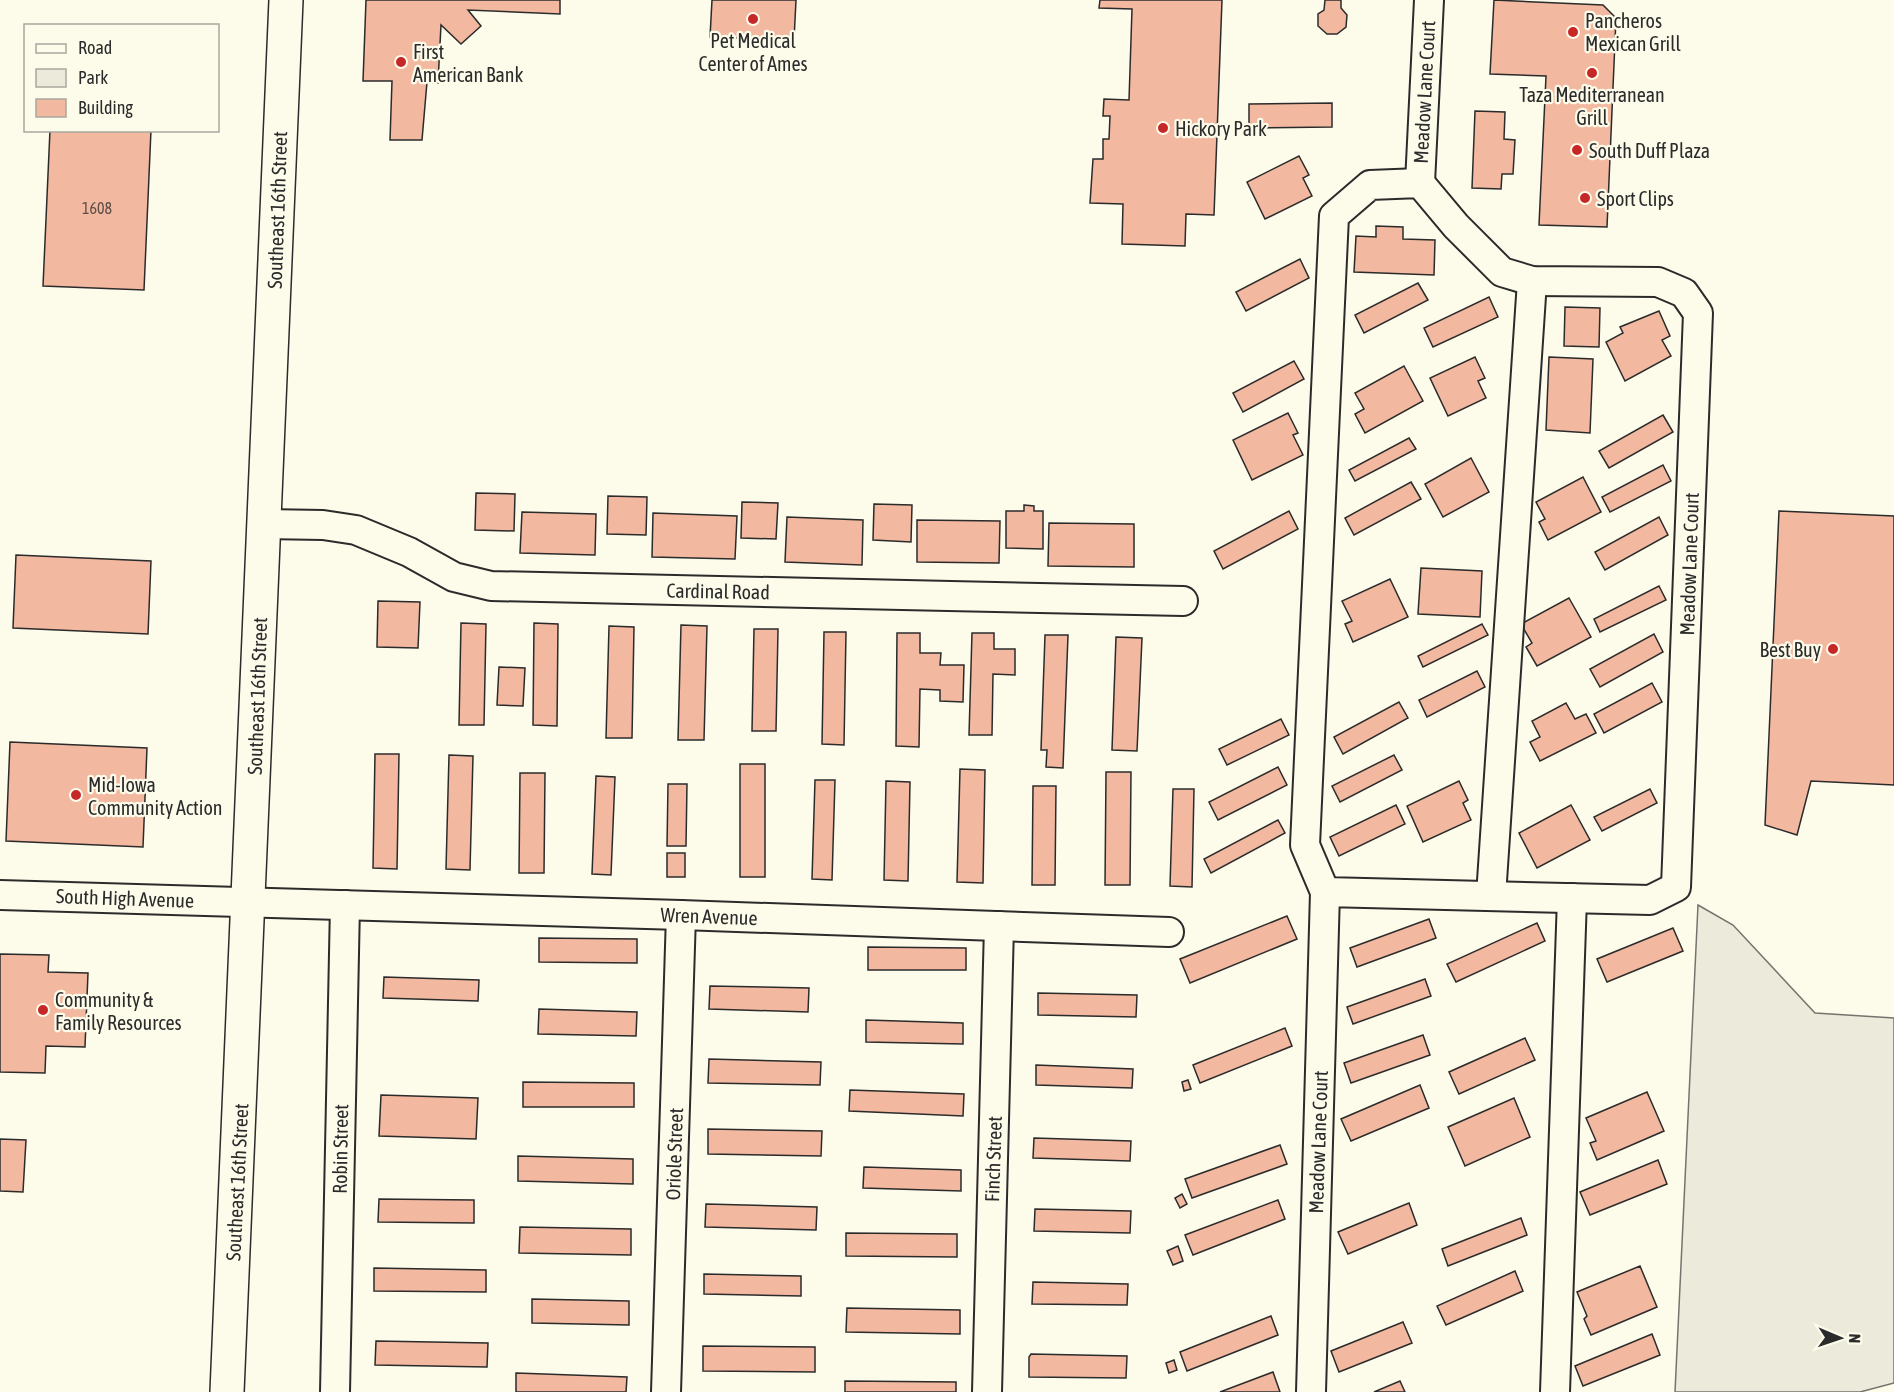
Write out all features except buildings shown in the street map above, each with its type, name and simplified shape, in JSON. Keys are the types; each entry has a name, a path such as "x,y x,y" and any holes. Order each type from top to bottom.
{"main road":[{"name":"Southeast 16th Street","path":"227,1392 286,0"}],"street":[{"name":"Meadow Lane Court","path":"1325,892 1650,900 1676,886 1698,313 1684,293 1658,282 1532,281 1502,272 1456,226 1420,183 1429,0"},
{"name":"Meadow Lane Court","path":"1311,1392 1325,892 1305,845 1334,216 1370,185 1420,183"},
{"path":"1491,896 1532,281"},
{"name":"Cardinal Road","path":"264,525 323,525 356,530 409,552 454,577 491,586 1184,601"},
{"name":"South High Avenue","path":"0,895 249,902"},
{"path":"1556,1392 1572,898"},
{"name":"Wren Avenue","path":"249,902 1169,932"},
{"name":"Robin Street","path":"335,1392 345,905"},
{"name":"Oriole Street","path":"666,1392 681,915"},
{"name":"Finch Street","path":"987,1392 999,926"}],"green space":[{"path":"1698,905 1733,925 1815,1013 1894,1018 1894,1383 1860,1392 1675,1392"}],"place":[{"name":"Pet Medical Center of Ames","path":"753,19"},
{"name":"Pancheros Mexican Grill","path":"1573,32"},
{"name":"First American Bank","path":"401,62"},
{"name":"Taza Mediterranean Grill","path":"1592,73"},
{"name":"Hickory Park","path":"1163,128"},
{"name":"South Duff Plaza","path":"1577,150"},
{"name":"Sport Clips","path":"1585,198"},
{"name":"Best Buy","path":"1833,649"},
{"name":"Mid-Iowa Community Action","path":"76,795"},
{"name":"Community & Family Resources","path":"43,1010"}]}
